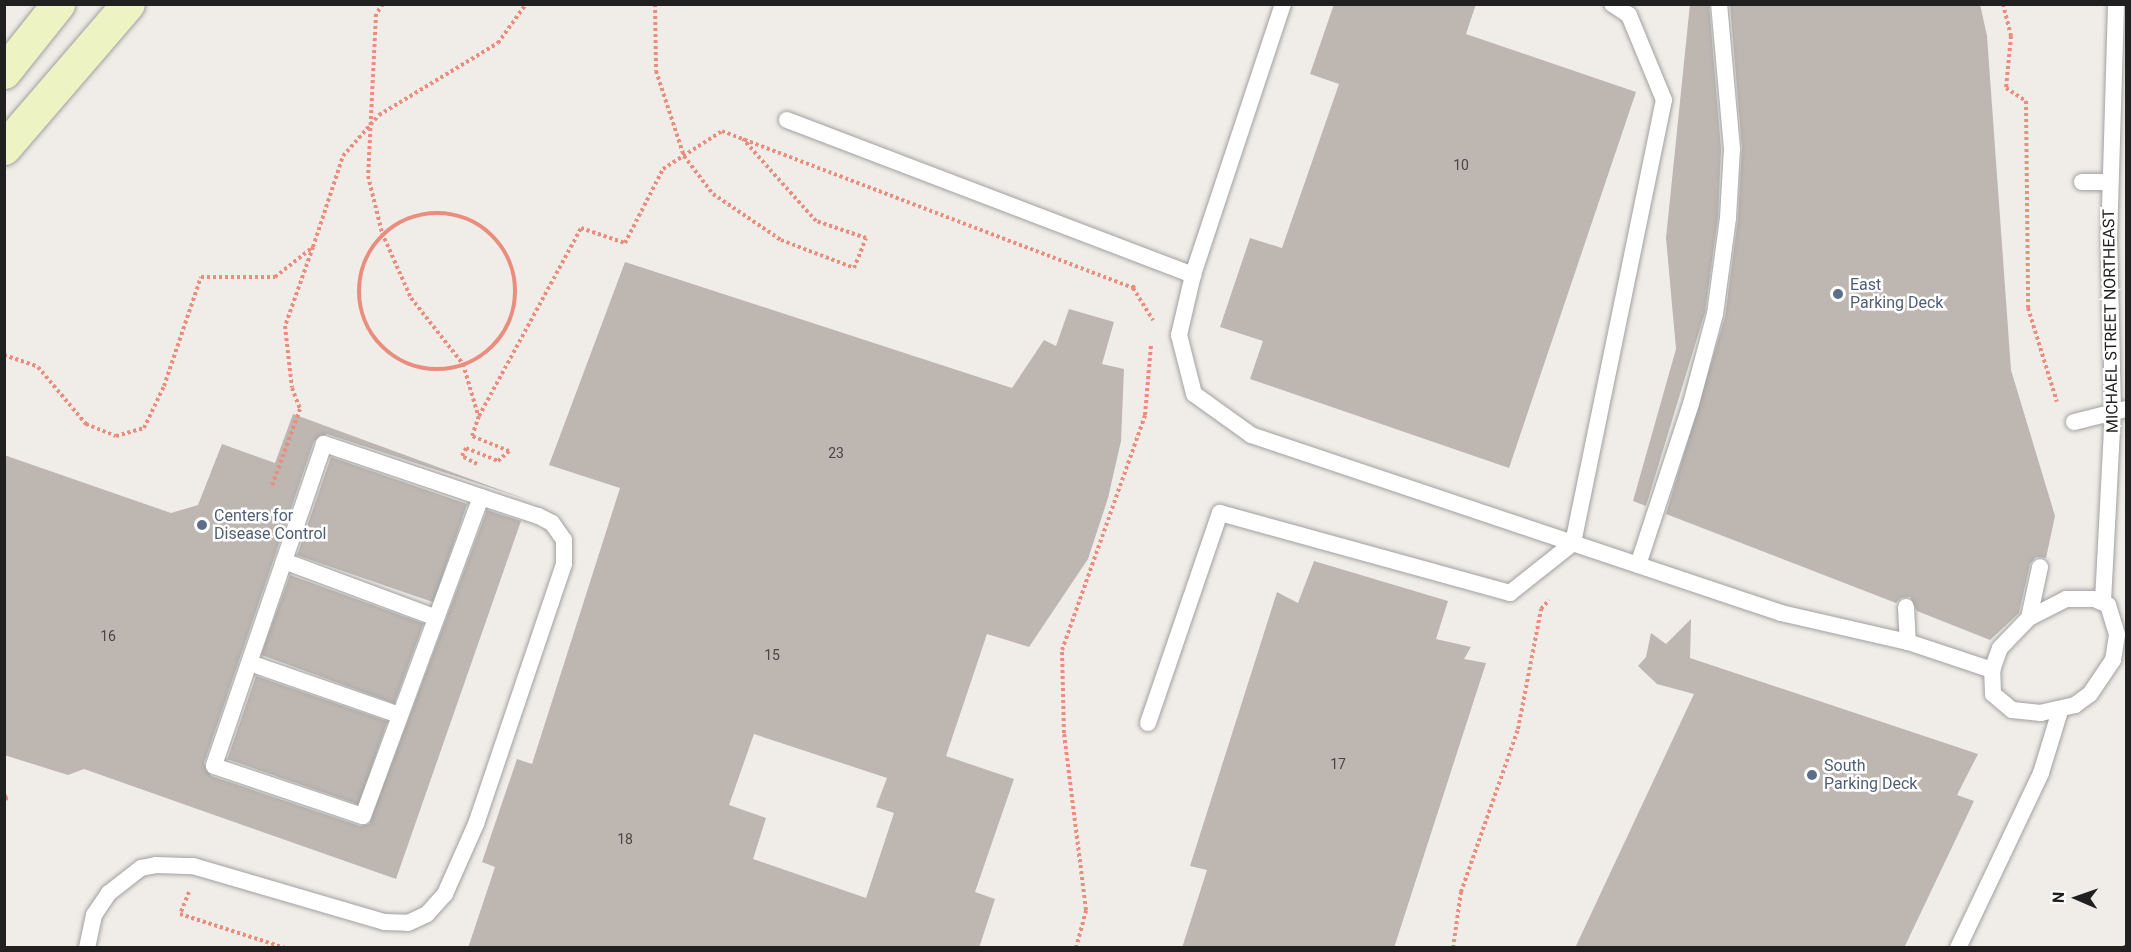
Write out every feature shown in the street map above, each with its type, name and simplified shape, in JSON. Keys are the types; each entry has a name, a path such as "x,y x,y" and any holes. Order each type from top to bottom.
{"main road":[{"path":"4,72 58,4"},
{"path":"4,148 128,4"}],"lane":[{"path":"1283,4 1193,275 1179,335 1194,394 1251,435 1781,613 1908,642 1992,670"},
{"path":"1148,723 1220,513 1510,593 1573,543 1664,100 1629,15 1612,4"},
{"path":"1638,565 1690,404 1716,303 1728,218 1732,149 1719,4"},
{"name":"MICHAEL STREET NORTHEAST","path":"2109,608 2120,410 2110,182 2116,4"},
{"path":"787,120 1193,275"},
{"path":"2082,182 2110,182"},
{"path":"2074,422 2120,410"},
{"path":"87,948 94,915 108,893 141,868 175,864 200,868 384,922 408,923 427,914 445,894 476,824 564,564 564,540 552,523 481,496 324,444 214,766 363,816 434,617 481,496"},
{"path":"285,561 434,617"},
{"path":"2029,618 2040,567"},
{"path":"2109,608 2117,635 2113,660 2104,677 2090,694 2060,711 2012,710 1993,694 1992,670 2000,648 2029,618 2066,599 2109,608 2127,603"},
{"path":"1906,607 1908,642"},
{"path":"250,663 399,715"},
{"path":"1958,948 2041,773 2060,711"}],"path":[{"path":"382,4 376,14 368,128 368,176 382,233 411,298 463,364 478,416"},
{"path":"272,486 300,409 292,387 285,326 344,156 379,116 498,43 526,4"},
{"path":"655,4 656,71 684,156 713,194 781,240 854,268 866,238 816,221 742,138"},
{"path":"2003,4 2011,36 2006,88 2026,101 2028,308 2059,406"},
{"path":"498,502 501,490 497,476 462,456 466,448 498,461 509,451 472,436 478,416 581,228 625,243 663,170 722,130 1133,288 1154,321 1145,415 1062,650 1064,733 1086,910 1076,948"},
{"path":"432,211 460,214 494,235 509,257 516,280 510,317 501,338 481,356 463,364 451,369 428,369 402,362 388,353 370,332 360,306 360,274 370,248 382,233 405,218 432,211"},
{"path":"4,355 38,367 86,424 116,436 144,428 164,386 201,277 275,277 313,247"},
{"path":"1133,288 1145,257"},
{"path":"1453,948 1461,892 1518,729 1541,609 1556,592"},
{"path":"200,868 180,914 285,948"}],"building":[{"path":"1334,4 1476,4 1466,34 1636,92 1509,468 1250,379 1263,341 1220,327 1250,238 1282,248 1339,84 1310,74"},
{"path":"1690,4 1709,4 1721,149 1718,217 1705,312 1646,506 1633,501 1676,349 1666,238"},
{"name":"East Parking Deck","path":"1730,4 1980,4 1987,36 2011,370 2055,516 2046,558 2036,557 2030,564 2019,613 1990,640 1917,611 1910,597 1901,598 1896,603 1666,514 1725,317 1738,219 1742,148"},
{"path":"625,262 1012,388 1044,340 1056,346 1069,309 1114,322 1102,364 1124,369 1121,441 1108,498 1088,559 1029,647 987,634 946,756 1014,779 975,892 995,899 979,948 468,948 495,867 482,862 517,759 532,764 620,488 549,465","holes":["754,734 887,778 876,807 894,813 866,898 753,859 766,818 729,805"]},
{"path":"293,414 528,500 327,434 314,441 204,763 211,776 360,826 369,824 487,510 521,521 396,879 84,769 68,775 4,755 4,455 171,513 198,505 222,444 275,463"},
{"path":"331,457 467,504 433,602 297,555"},
{"path":"1314,561 1448,601 1436,639 1471,647 1464,659 1486,663 1394,948 1182,948 1207,870 1190,866 1277,592 1298,603"},
{"path":"290,575 423,624 394,703 261,655"},
{"name":"South Parking Deck","path":"1691,619 1690,658 1978,754 1957,795 1974,801 1904,948 1575,948 1694,694 1657,684 1638,666 1646,657 1651,633 1666,644"},
{"path":"256,676 387,721 359,804 227,759"}],"place":[{"name":"East Parking Deck","path":"1838,294"},
{"name":"Centers for Disease Control","path":"202,525"},
{"name":"South Parking Deck","path":"1812,775"}]}
